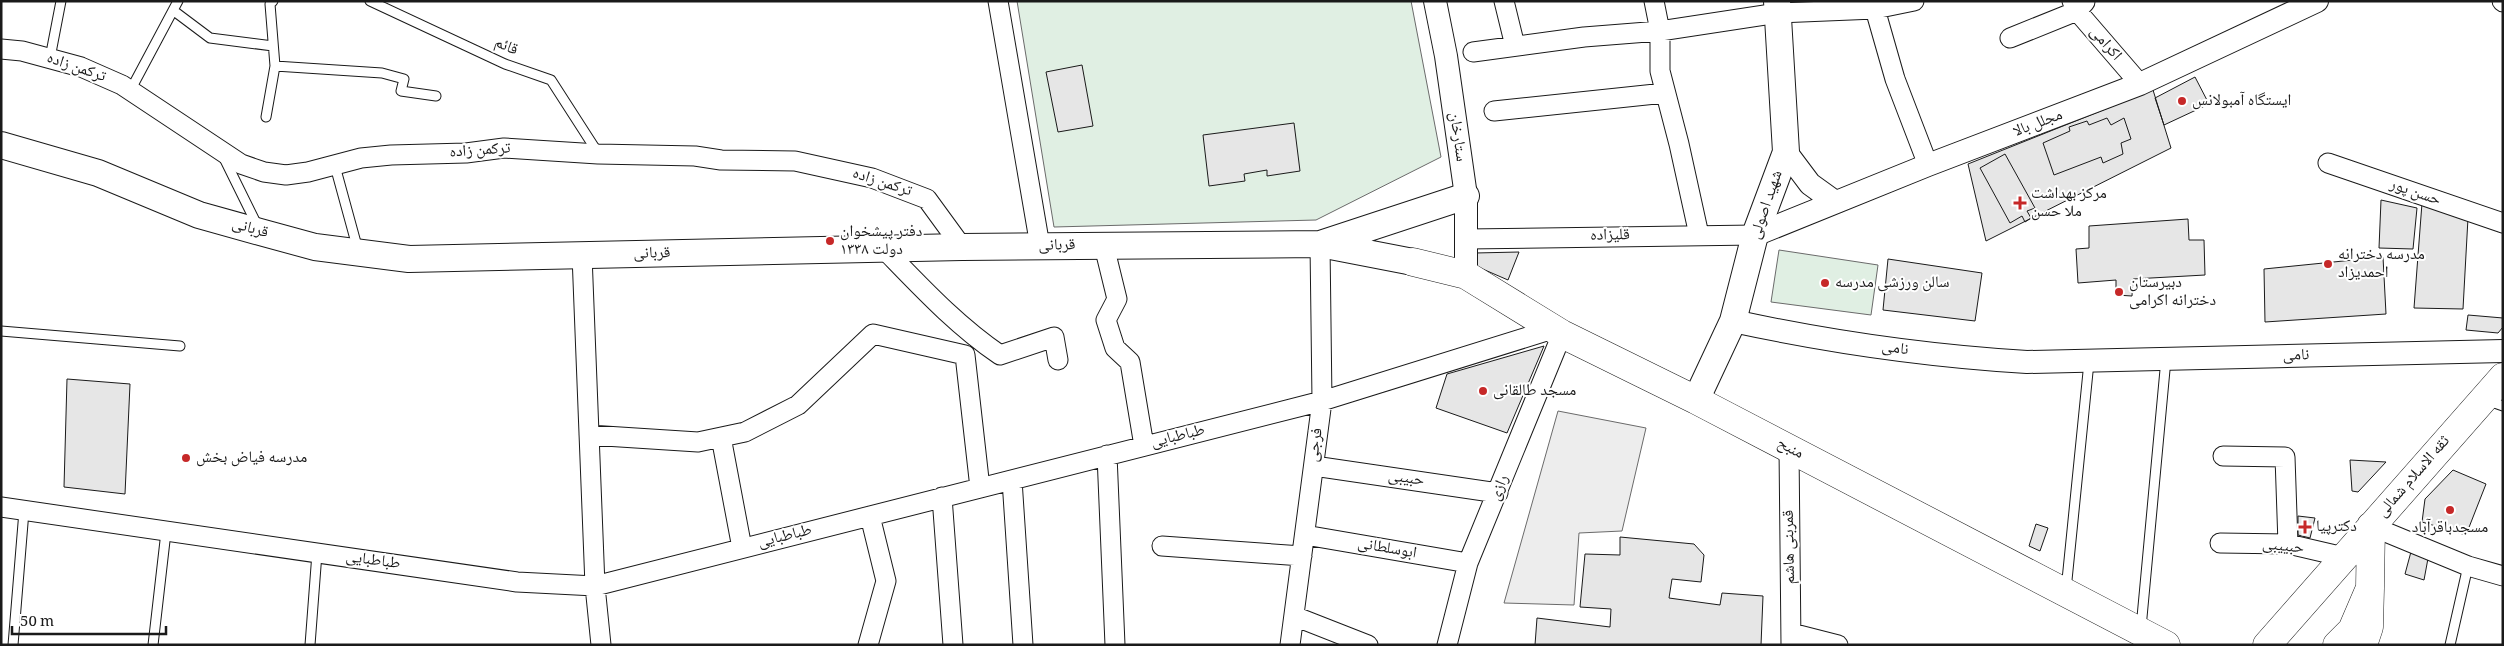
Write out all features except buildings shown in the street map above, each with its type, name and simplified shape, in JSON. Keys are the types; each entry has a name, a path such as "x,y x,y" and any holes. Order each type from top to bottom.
{"main road":[{"name":"شهید اصولی","path":"1696,400 1733,321 1755,235 1786,152 1777,7"},
{"name":"قربانی","path":"1,145 98,173 199,215 315,247 409,259 962,247 1320,244"},
{"path":"1320,244 1466,196"},
{"path":"1320,244 1413,262"},
{"name":"منبح","path":"1413,262 1466,275 1557,332 1696,400 2166,645"},
{"name":"ثقه الاسلام شمالی","path":"2267,645 2371,526 2493,402 2503,377"},
{"path":"2363,645 2369,627 2371,526"},
{"path":"2337,645 2352,630 2370,588"}],"street":[{"path":"998,1 1040,246"},
{"name":"ستارخان","path":"1435,1 1446,56 1466,196 1466,275"},
{"path":"1504,1 1515,46"},
{"path":"1654,1 1660,32 1660,71 1679,144 1699,235"},
{"path":"1473,52 1584,37 1660,32 1777,7 1875,9 1914,1"},
{"name":"مجلل بالا","path":"1755,235 1928,165 2140,84 2310,3"},
{"path":"2010,38 2078,5"},
{"name":"اکرامی","path":"2078,5 2140,84"},
{"path":"1875,9 1895,79 1928,165"},
{"name":"ترکمن زاده","path":"1,49 50,58 81,67 130,91 241,164 264,172 286,175 335,166 360,158 391,155 466,153 504,148 598,154 795,161 836,168 899,187 927,199 962,247"},
{"path":"1494,111 1665,92"},
{"path":"1786,152 1810,184 1835,202"},
{"name":"حسن پور","path":"2328,162 2503,223"},
{"name":"قلیزاده","path":"1466,239 1755,235"},
{"name":"فرجی","path":"1290,645 1322,400 1320,244"},
{"path":"1104,246 1117,299 1106,320 1115,348 1130,362 1144,446"},
{"path":"884,249 940,307 969,346 980,488"},
{"path":"582,255 595,586 601,645"},
{"name":"نامی","path":"1733,321 1793,334 1956,358 2027,362 2503,350"},
{"name":"طباطبایی","path":"1,507 517,582 595,586 1322,400 1557,332"},
{"name":"رازی","path":"1447,645 1468,563 1498,493 1557,332"},
{"path":"589,435 698,442 745,432 798,405 872,334 969,346 1000,355 1054,337 1058,360"},
{"path":"721,437 742,548"},
{"name":"قمربنی هاشم","path":"1789,448 1791,639"},
{"path":"1106,456 1115,645"},
{"path":"2223,456 2285,457 2288,544"},
{"name":"حبیبی","path":"1314,466 1498,493"},
{"path":"1012,480 1024,645"},
{"path":"942,497 953,645"},
{"path":"868,645 886,581 870,516"},
{"path":"2371,526 2468,566 2503,576"},
{"name":"ابوسلطانی","path":"1305,535 1468,563"},
{"name":"حبییبی","path":"2220,543 2288,544 2344,557"},
{"path":"1162,546 1302,556"},
{"path":"1294,616 1368,645"},
{"path":"1791,639 1838,645"}],"lane":[{"path":"50,58 61,1"},
{"path":"130,91 178,1"},
{"path":"266,117 275,66 270,4 273,1"},
{"name":"قائم","path":"370,1 505,64 552,80 598,154"},
{"path":"174,11 210,38 273,46"},
{"path":"275,66 382,72 404,80 401,91 436,96"},
{"path":"219,148 260,232"},
{"path":"335,166 358,253"},
{"path":"1,331 180,346"},
{"path":"2141,632 2166,359"},
{"path":"2066,593 2089,361"},
{"path":"13,645 24,511"},
{"path":"153,645 166,532"},
{"path":"310,645 317,553"},
{"path":"2450,645 2468,566"}],"green space":[{"path":"1017,1 1411,1 1441,157 1316,220 1054,227"},
{"name":"سالن ورزشی مدرسه","path":"1779,250 1878,265 1871,315 1771,302"}],"shaded area":[{"path":"1558,411 1646,428 1622,531 1579,533 1574,605 1504,603"}],"place":[{"name":"ایستگاه آمبولانس","path":"2182,101"},
{"name":"مرکز بهداشت ملا حسن","path":"2020,203"},
{"name":"دفتر پیشخوان دولت ۱۳۳۸","path":"830,241"},
{"name":"مدرسه دخترانه احمدیزاد","path":"2328,264"},
{"name":"سالن ورزشی مدرسه","path":"1825,283"},
{"name":"دبیرستان دخترانه اکرامی","path":"2119,292"},
{"name":"مسجد طالقانی","path":"1483,391"},
{"name":"مدرسه فیاض بخش","path":"186,458"},
{"name":"مسجدباقرآباد","path":"2450,510"},
{"name":"دکترپیا","path":"2305,527"}]}
